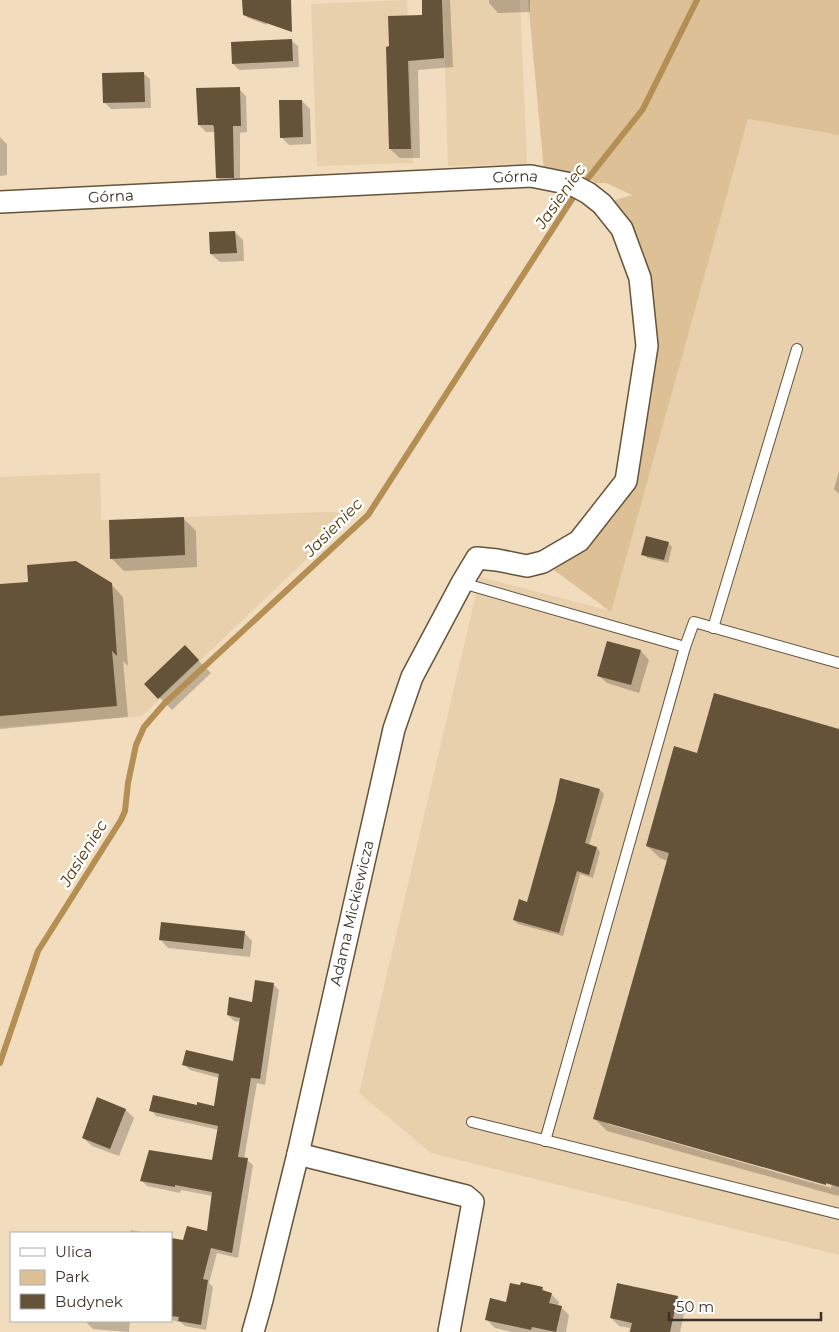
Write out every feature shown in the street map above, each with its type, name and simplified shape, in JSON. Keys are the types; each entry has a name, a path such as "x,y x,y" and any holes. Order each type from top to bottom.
{"street":[{"name":"Górna","path":"0,202 532,176 579,188 602,204 622,229 640,278 647,346 626,481 579,541 543,562 527,566"},
{"name":"Adama Mickiewicza","path":"253,1332 298,1154 394,729 412,678 477,558 527,566"},
{"path":"298,1154 466,1196 473,1202 449,1332"}],"lane":[{"path":"713,628 797,349"},
{"path":"462,583 684,647"},
{"path":"545,1141 684,647 694,622 839,663"},
{"path":"472,1122 839,1214"}],"shaded area":[{"path":"407,0 413,163 317,166 311,4"},
{"path":"443,0 520,0 527,164 448,166"},
{"path":"748,119 839,135 839,1255 431,1153 359,1093 480,577 611,611"},
{"path":"100,473 101,520 357,511 142,716 0,727 0,477"}],"green space":[{"path":"528,0 839,0 839,135 748,119 611,612 543,562 626,481 647,346 640,278 602,204 632,195 606,183 595,183 588,177 544,171"}],"building":[{"path":"242,0 291,0 292,32 243,15"},
{"path":"422,0 442,0 444,58 408,61 411,149 389,149 386,47 389,46 388,16 422,15"},
{"path":"292,39 293,61 232,64 231,42"},
{"path":"144,72 145,102 103,103 102,73"},
{"path":"240,87 241,126 233,126 234,178 216,178 214,127 213,125 198,125 196,88"},
{"path":"279,100 302,100 303,137 280,138"},
{"path":"235,231 237,253 210,254 209,232"},
{"path":"184,517 185,555 110,559 109,520"},
{"path":"646,536 669,542 664,560 641,555"},
{"path":"76,561 112,583 117,656 112,651 117,706 0,716 0,584 28,582 27,565"},
{"path":"607,641 641,650 631,685 597,676"},
{"path":"185,645 199,660 158,699 144,684"},
{"path":"714,693 839,729 839,1187 826,1183 826,1185 593,1119 669,853 646,846 674,746 697,753"},
{"path":"560,778 600,789 585,843 597,847 589,875 577,871 559,933 513,920 519,899 527,902"},
{"path":"161,922 245,931 243,949 159,940"},
{"path":"255,980 274,983 260,1079 251,1078 238,1157 248,1158 232,1253 211,1248 203,1279 208,1280 201,1325 178,1321 179,1317 172,1316 172,1238 183,1240 187,1226 207,1231 212,1192 140,1181 149,1150 212,1160 218,1126 149,1111 153,1095 197,1105 197,1102 214,1106 219,1074 182,1065 186,1050 233,1061 240,1018 227,1015 229,997 252,1002"},
{"path":"97,1097 126,1109 110,1149 82,1138"},
{"path":"521,1282 543,1287 542,1290 552,1293 549,1303 562,1306 556,1332 532,1327 531,1330 485,1320 490,1298 506,1302 510,1283 520,1285"},
{"path":"617,1283 678,1296 670,1332 630,1332 632,1323 610,1318"}],"waterway":[{"name":"Jasieniec","path":"0,1063 38,951 125,811 128,783 136,745 144,727 164,704 368,515 574,196 643,109 697,0"}]}
